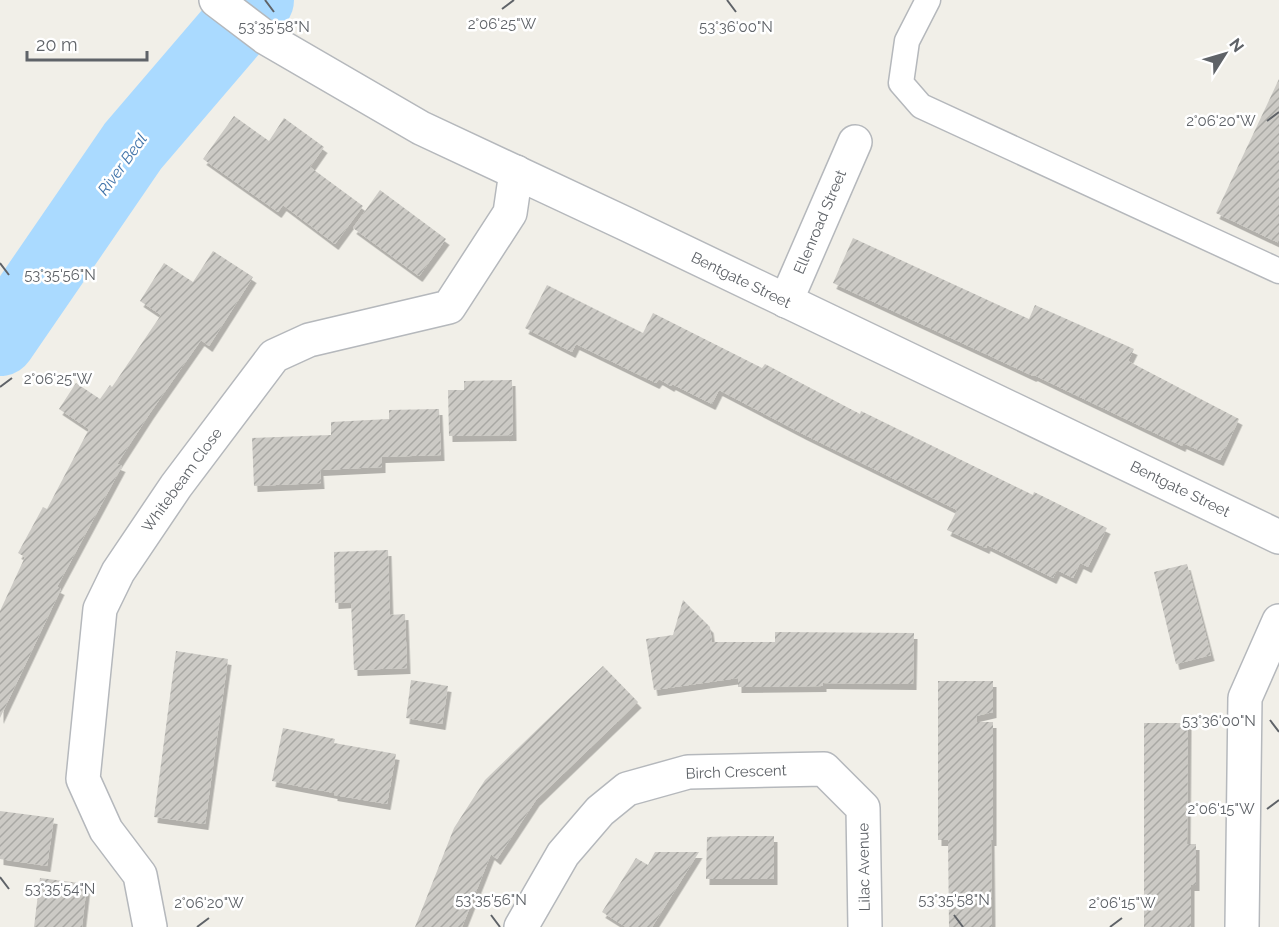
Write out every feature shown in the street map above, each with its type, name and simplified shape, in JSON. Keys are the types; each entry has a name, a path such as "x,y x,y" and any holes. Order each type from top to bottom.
{"street":[{"name":"Bentgate Street","path":"216,0 266,38 421,128 1279,537"},
{"name":"Ellenroad Street","path":"786,302 855,142"},
{"name":"Whitebeam Close","path":"150,927 140,875 106,831 83,779 100,609 118,572 176,486 274,356 309,340 449,307 510,213 516,172"},
{"path":"1242,927 1245,698 1279,621"},
{"name":"Birch Crescent","path":"521,927 563,854 600,811 627,789 688,771 824,769 863,808"},
{"name":"Lilac Avenue","path":"863,808 865,927"}],"lane":[{"path":"928,0 907,41 901,83 921,106 1279,271"}],"building":[{"path":"1279,79 1279,243 1216,213"},
{"path":"234,116 269,141 284,118 324,147 310,167 363,206 335,244 283,205 278,212 203,159"},
{"path":"380,190 446,239 419,276 353,228"},
{"path":"853,238 1029,319 1035,305 1134,349 1128,361 1239,419 1220,460 1183,443 1182,446 833,283"},
{"path":"213,251 253,277 209,346 201,340 117,464 122,466 57,587 61,589 0,718 0,611 25,557 18,553 43,507 47,509 89,429 59,409 76,383 100,399 110,385 112,387 161,315 140,301 164,263 193,282"},
{"path":"547,285 643,333 653,313 762,368 765,364 860,414 861,411 1033,495 1034,492 1107,528 1088,567 1080,563 1073,578 1057,570 1053,578 987,545 986,548 947,530 957,510 719,390 712,404 659,379 656,383 576,344 572,352 525,328"},
{"path":"512,380 513,435 449,436 448,390 464,390 464,381"},
{"path":"439,409 441,455 382,457 382,467 320,470 321,483 254,486 252,438 331,435 331,422 389,419 389,410"},
{"path":"388,550 390,615 405,614 407,668 354,670 351,602 335,603 334,552"},
{"path":"1187,564 1211,655 1176,664 1154,572"},
{"path":"683,600 710,627 712,642 775,642 775,632 914,633 913,684 823,683 823,686 738,687 738,678 654,690 646,639 673,635"},
{"path":"176,651 228,659 205,824 154,817"},
{"path":"603,666 638,702 536,800 497,859 491,854 462,927 415,927 454,828 485,780"},
{"path":"411,680 448,686 442,724 406,718"},
{"path":"938,681 993,681 993,712 976,716 977,722 993,722 992,927 949,927 948,840 938,840"},
{"path":"1144,723 1188,723 1187,844 1196,844 1196,885 1191,885 1191,927 1144,927"},
{"path":"283,728 335,739 334,743 396,754 387,804 272,781"},
{"path":"0,811 54,818 47,866 0,859"},
{"path":"774,836 774,879 706,879 707,837"},
{"path":"655,852 699,852 652,927 626,927 602,912 636,858 648,865"},
{"path":"40,878 87,884 82,927 34,927"}],"waterway":[{"name":"River Beal","path":"0,340 133,146 258,0"}]}
